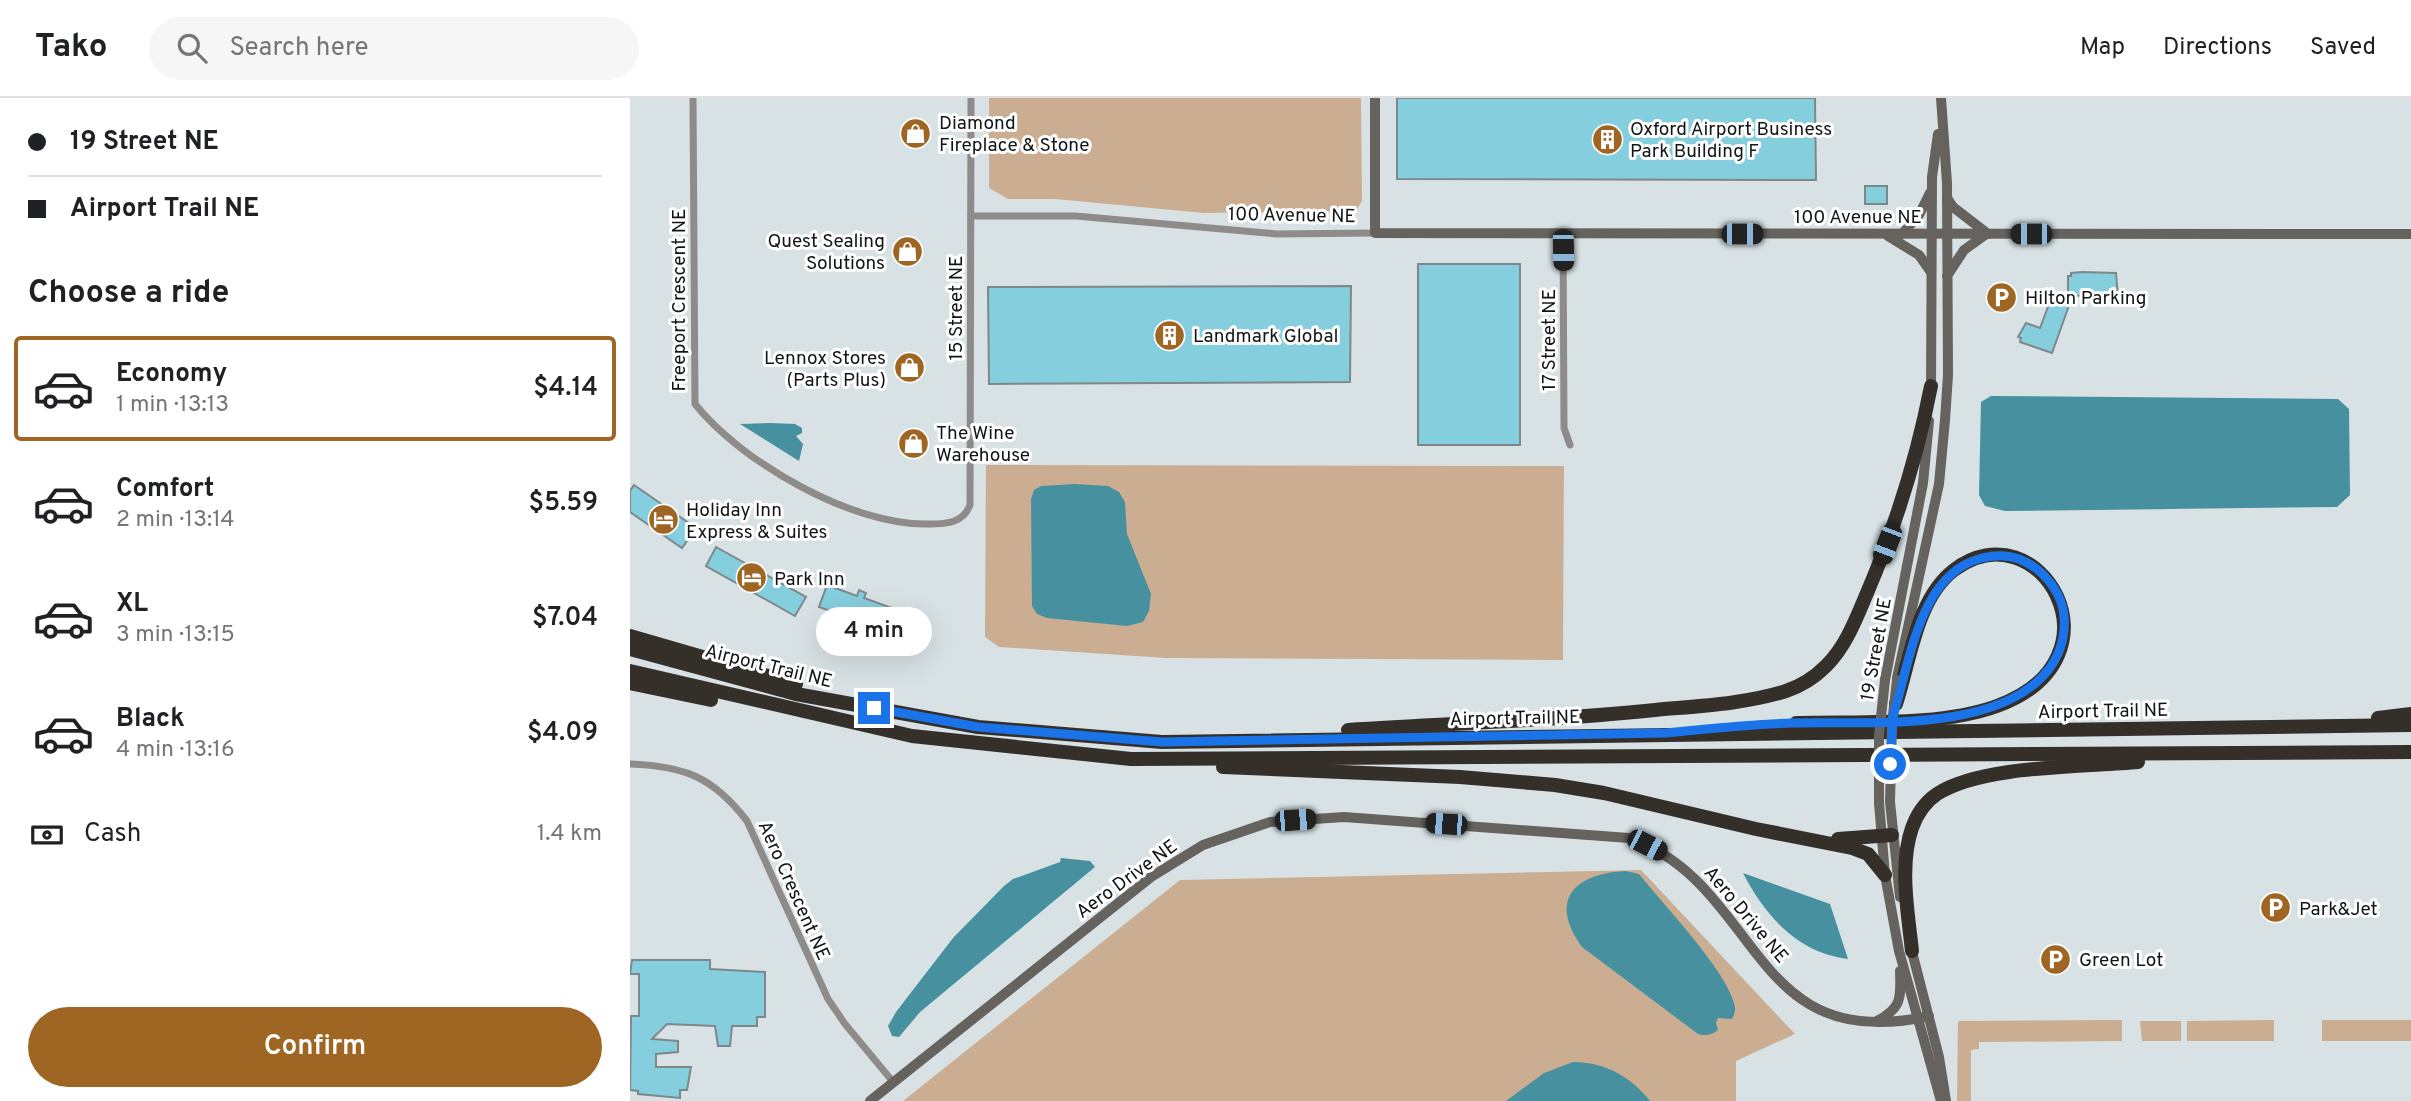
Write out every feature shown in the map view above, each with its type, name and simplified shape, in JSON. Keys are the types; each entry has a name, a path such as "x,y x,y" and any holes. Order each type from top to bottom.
{"highway":[{"path":"1162,742 1630,713 1762,697 1788,690 1813,678 1825,668 1844,644 1900,510 1920,442 1931,386"},
{"path":"1666,733 1747,724 1938,719 1996,707 2029,688 2042,677 2058,656 2065,625 2060,600 2054,587 2028,563 2016,558 1989,556 1955,569 1934,591 1925,611 1896,680 1893,716"},
{"path":"630,636 819,691 978,727"},
{"name":"Airport Trail NE","path":"630,649 796,694 978,727 1162,742 1666,733 2411,725"},
{"name":"Airport Trail NE","path":"630,671 912,736 1131,759 2411,752"},
{"path":"630,683 804,719 912,736"},
{"path":"2301,728 2411,714"},
{"path":"1905,951 1908,845 1920,812 1936,795 1964,782 2009,774 2223,753"},
{"path":"1131,759 1271,771 1460,777 1555,785 1604,793 1756,829 1810,838 1868,854 1885,875"},
{"path":"1810,838 1857,839 1887,835"}],"street":[{"name":"Freeport Crescent NE","path":"693,98 695,404 705,417 745,451 806,488 850,510 915,525 952,522 965,516"},
{"name":"15 Street NE","path":"965,516 971,499 971,98"},
{"path":"1375,98 1376,233"},
{"name":"19 Street NE","path":"1905,951 1902,910 1887,835 1879,735 1896,680 1941,471 1948,375 1947,198 1941,98"},
{"name":"19 Street NE","path":"1896,680 1923,483 1931,386 1933,188 1941,114"},
{"path":"1902,234 1919,215 1933,188"},
{"path":"1947,198 1953,207 1987,234 1964,250 1947,276"},
{"name":"100 Avenue NE","path":"971,216 1076,216 1277,234 2411,234"},
{"name":"17 Street NE","path":"1563,234 1564,428 1570,445"},
{"path":"1886,234 1924,259 1933,275"},
{"name":"19 Street NE","path":"1884,802 1893,716"},
{"name":"Aero Crescent NE","path":"630,764 661,765 688,772 711,783 731,800 747,821 828,999 894,1083"},
{"name":"Aero Drive NE","path":"870,1101 1151,877 1203,845 1270,822 1344,817 1608,835 1647,845 1664,853 1696,879 1798,999 1825,1014 1876,1022 1923,1017"},
{"name":"19 Street NE","path":"1887,835 1885,875 1944,1101"},
{"path":"1876,1022 1893,1013 1900,1000 1905,951"}],"shaded area":[{"path":"989,98 1361,98 1362,201 1356,211 1204,213 1055,199 1008,199 989,188"},
{"path":"986,465 1564,466 1563,660 1166,658 999,647 985,637"},
{"path":"1641,870 1795,1034 1736,1061 1736,1101 903,1101 1180,880"},
{"path":"2122,1020 2122,1041 1979,1042 1979,1049 1971,1050 1971,1101 1957,1101 1958,1021"},
{"path":"2274,1020 2274,1041 2187,1041 2187,1021"},
{"path":"2322,1020 2411,1020 2411,1041 2322,1041"},
{"path":"2140,1021 2181,1021 2181,1041 2142,1041"}],"water":[{"path":"1991,396 2338,399 2349,409 2350,495 2337,507 2005,511 1985,506 1979,495 1981,402"},
{"path":"740,424 795,424 802,428 802,433 796,436 803,444 799,461"},
{"path":"1041,486 1108,486 1119,492 1125,502 1127,534 1151,594 1149,611 1143,622 1127,626 1047,618 1037,614 1032,606 1031,499 1034,490"},
{"path":"1061,858 1090,861 1095,867 920,1012 899,1037 892,1036 888,1026 896,1012 953,938 1013,879 1060,862"},
{"path":"1626,871 1639,874 1706,955 1728,989 1735,1005 1734,1015 1732,1019 1718,1018 1718,1030 1713,1033 1698,1034 1582,947 1572,930 1567,915 1567,902 1572,892 1593,877"},
{"path":"1743,873 1830,904 1848,959 1814,949 1785,930 1762,904"},
{"path":"1573,1062 1596,1065 1616,1072 1643,1092 1650,1101 1506,1101 1544,1073"}],"building":[{"name":"Oxford Airport Business Park Building F","path":"1397,98 1815,98 1816,180 1397,179"},
{"path":"1865,186 1887,186 1887,204 1865,204"},
{"path":"1418,264 1520,264 1520,445 1418,445"},
{"path":"2082,272 2116,273 2118,297 2108,297 2108,302 2100,302 2100,295 2068,296 2068,276"},
{"name":"Landmark Global","path":"1351,286 1350,382 989,384 988,287"},
{"path":"2052,296 2071,300 2052,353 2020,342 2021,338 2018,337 2026,323 2040,328"},
{"name":"Holiday Inn Express & Suites","path":"634,485 696,528 682,548 630,512 630,491"},
{"name":"Park Inn","path":"716,547 806,597 795,616 706,566"},
{"path":"827,585 857,596 859,590 866,593 864,598 925,620 917,642 819,607"},
{"path":"632,960 710,960 710,969 765,972 765,1017 757,1017 757,1026 732,1026 730,1046 718,1046 715,1026 667,1024 652,1039 678,1041 678,1052 656,1054 656,1067 691,1067 687,1090 680,1090 680,1098 638,1094 638,1091 630,1090 631,1016 639,1016 639,974 630,974"}],"place":[{"name":"Diamond Fireplace & Stone","path":"916,133"},
{"name":"Oxford Airport Business Park Building F","path":"1607,139"},
{"name":"Quest Sealing Solutions","path":"908,251"},
{"name":"Hilton Parking","path":"2002,297"},
{"name":"Landmark Global","path":"1170,335"},
{"name":"Lennox Stores (Parts Plus)","path":"909,368"},
{"name":"The Wine Warehouse","path":"913,443"},
{"name":"Holiday Inn Express & Suites","path":"663,520"},
{"name":"Park Inn","path":"751,578"},
{"name":"Park&Jet","path":"2276,908"},
{"name":"Green Lot","path":"2056,959"}],"route":[{"path":"874,708 978,727 1162,742 1666,733 1747,724 1774,724 1883,720 1911,719 1938,719 1975,713 2014,699 2042,677 2058,656 2065,625 2060,600 2054,587 2028,563 2003,556 1979,558 1955,569 1934,591 1917,635 1893,716 1892,724 1890,764"}]}
